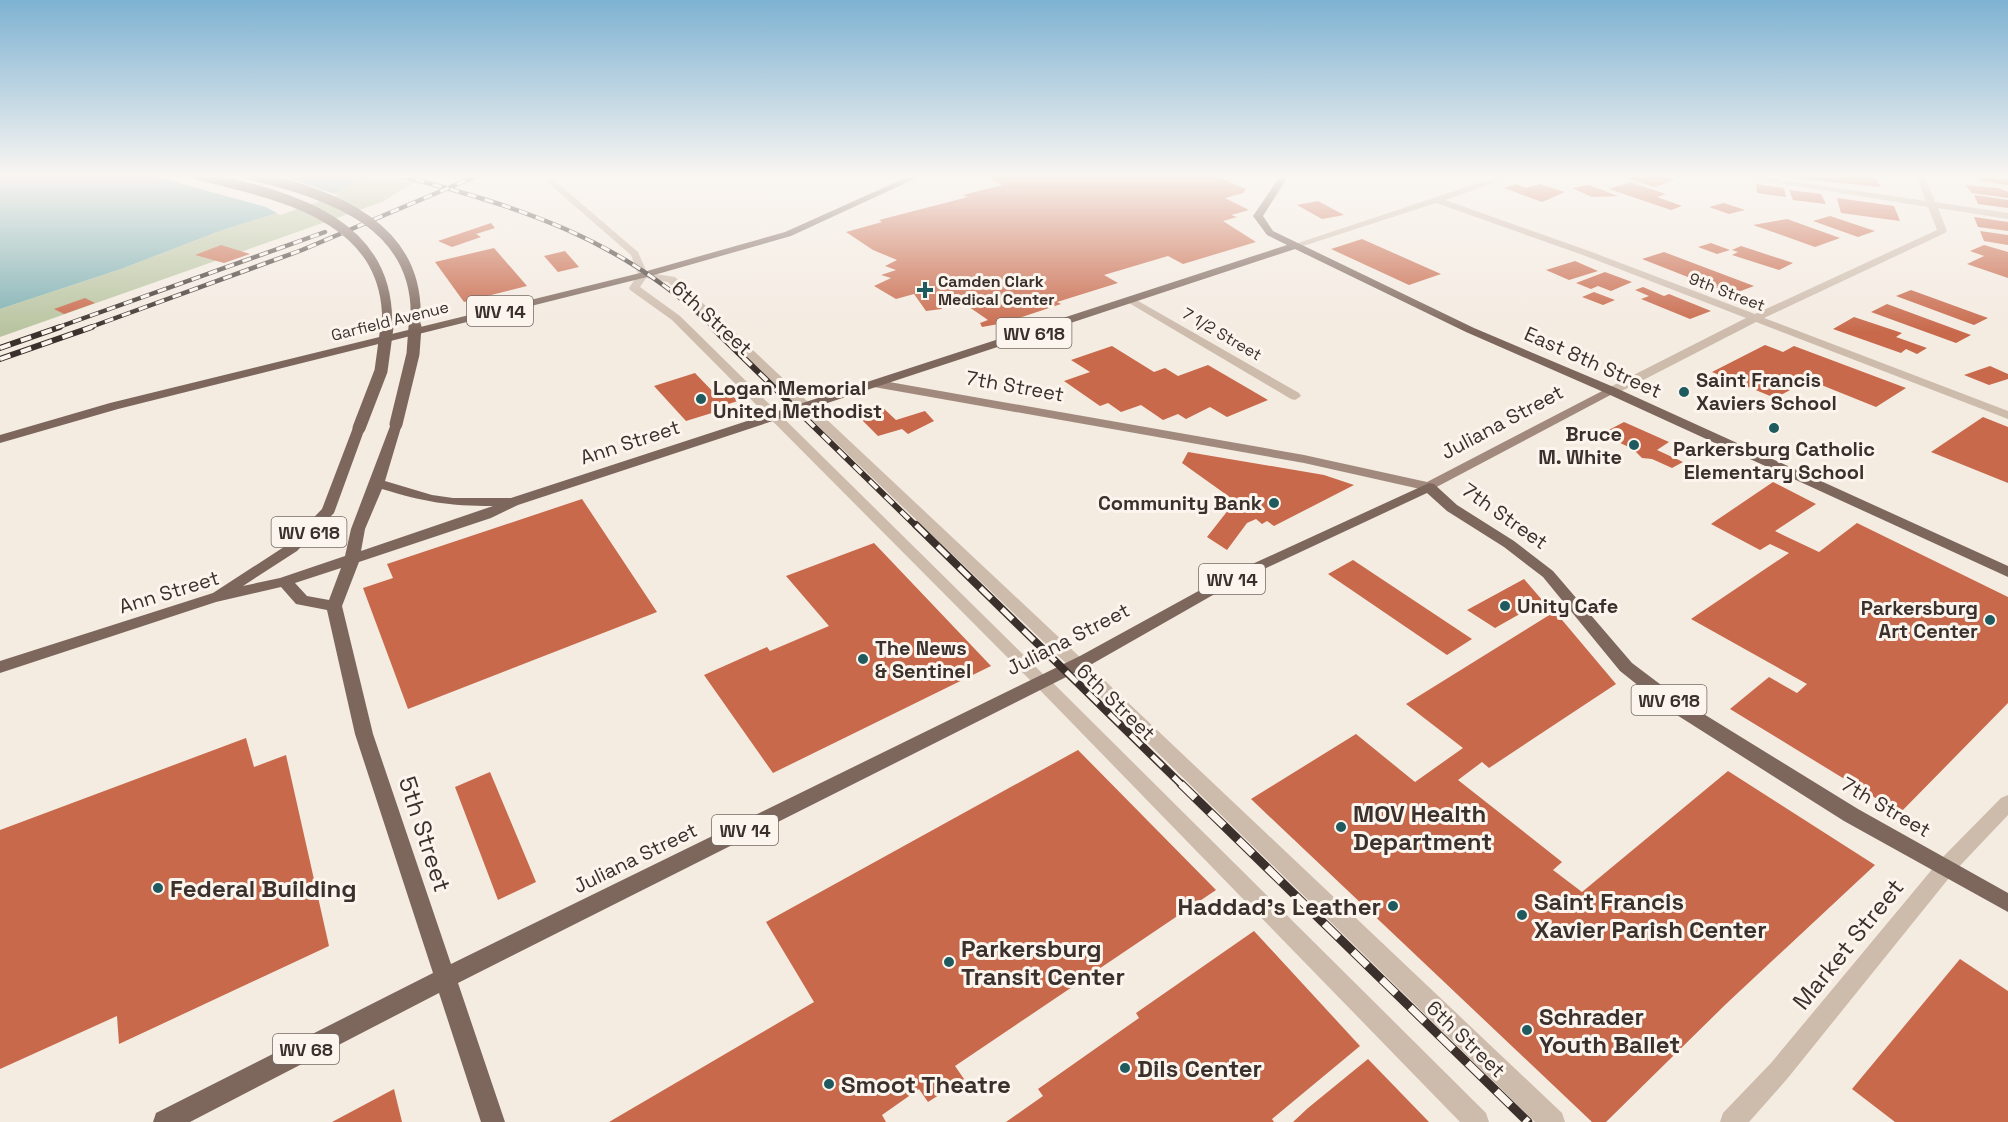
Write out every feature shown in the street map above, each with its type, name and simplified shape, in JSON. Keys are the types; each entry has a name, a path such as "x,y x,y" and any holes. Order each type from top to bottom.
{"main road":[{"name":"WV 618","path":"213,598 292,548 329,510 359,428 375,395 389,331 384,284 368,252 341,227"},
{"path":"285,582 303,600 334,606 352,560 358,529 377,483 396,424 413,355 417,323 416,295 401,254 377,227"},
{"name":"Garfield Avenue","path":"0,439 114,406 643,275 788,234 803,227"},
{"name":"East 8th Street","path":"1264,227 1294,246 1470,330 1612,391 2008,572"},
{"name":"Ann Street","path":"0,667 213,598 285,582 486,514 513,502 1133,301 1294,246"},
{"path":"1260,258 1323,260"},
{"name":"7th Street","path":"878,384 1304,459 1429,487 1452,508 1509,544 1548,574 1626,667 1675,705 1851,815 2008,903"},
{"name":"Juliana Street","path":"165,1122 447,977 1077,664 1229,580 1429,487 1612,391"},
{"name":"WV 618","path":"377,483 453,502 513,502"},
{"name":"5th Street","path":"334,606 364,734 447,977 493,1122"}],"street":[{"name":"6th Street","path":"604,227 635,254 643,275"},
{"name":"Ann Street","path":"1294,246 1350,227"},
{"name":"9th Street","path":"1511,227 2008,415"},
{"name":"Juliana Street","path":"1612,391 1755,318 1942,231 1941,227"},
{"name":"6th Street","path":"643,275 671,279 1077,664 1553,1122"},
{"name":"6th Street","path":"643,275 634,288 676,318 778,416 1477,1122"},
{"name":"7 1/2 Street","path":"1133,301 1295,396"},
{"name":"Market Street","path":"1732,1122 1779,1071 1946,867 2008,803"}],"green space":[{"path":"232,227 310,227 0,337 0,309 121,269"}],"water":[{"path":"0,227 232,227 121,269 0,309"}],"building":[{"path":"478,227 495,228 476,234 481,237 452,247 438,241"},
{"path":"863,227 1233,227 1256,242 1183,264 1168,256 1104,275 1118,283 1057,302 1061,304 1004,323 982,327 980,323 988,320 953,296 937,300 942,309 926,311 914,294 896,299 874,286 891,278 881,275 896,270 885,266 897,260 873,250 846,232"},
{"path":"1760,227 1810,227 1840,238 1815,247"},
{"path":"1831,227 1864,227 1875,231 1858,237"},
{"path":"1981,227 2008,227 2008,231"},
{"path":"1980,231 2008,235 2008,245 1984,241"},
{"path":"1362,239 1441,274 1409,285 1331,249"},
{"path":"1711,243 1730,250 1717,254 1698,247"},
{"path":"221,245 250,254 224,263 195,255"},
{"path":"1984,245 2008,252 2008,278 1967,264 1984,256 1970,251"},
{"path":"1741,246 1793,263 1779,270 1732,255 1738,252 1732,250"},
{"path":"494,248 527,286 464,302 435,262"},
{"path":"565,251 579,267 558,272 544,256"},
{"path":"1664,252 1754,286 1738,292 1726,287 1721,290 1642,259"},
{"path":"1575,261 1598,271 1569,280 1546,270"},
{"path":"1605,272 1632,282 1611,291 1598,286 1591,289 1576,283"},
{"path":"1643,287 1664,296 1669,294 1711,311 1690,319 1641,299 1649,296 1635,290"},
{"path":"1911,290 1988,318 1974,325 1896,296"},
{"path":"1594,292 1615,300 1603,305 1582,297"},
{"path":"85,298 95,303 64,314 54,309"},
{"path":"1887,304 1971,335 1956,343 1871,312"},
{"path":"1854,317 1902,333 1896,337 1927,348 1917,354 1906,349 1901,353 1833,329"},
{"path":"1765,345 1783,352 1794,346 1906,388 1876,407 1809,380 1775,398 1712,372"},
{"path":"1112,346 1154,372 1165,368 1178,376 1208,365 1268,400 1227,417 1210,407 1186,419 1178,414 1163,420 1141,405 1121,412 1108,403 1100,406 1064,381 1090,372 1071,360"},
{"path":"1990,366 2008,374 2008,379 1989,385 1964,375"},
{"name":"Logan Memorial United Methodist","path":"695,373 718,397 729,393 738,401 725,405 728,408 686,421 654,386"},
{"path":"880,405 896,420 925,411 934,421 908,434 902,429 878,436 855,413"},
{"path":"1983,417 2008,427 2008,483 1931,452"},
{"path":"1624,422 1669,442 1657,450 1683,462 1672,468 1652,459 1642,458 1633,449 1601,434"},
{"name":"Community Bank","path":"1188,452 1324,475 1354,485 1274,526 1267,521 1262,524 1256,519 1247,523 1227,550 1207,537 1229,509 1234,506 1225,499 1231,498 1182,463"},
{"path":"1773,482 1816,504 1775,531 1785,536 1819,552 1857,523 2008,597 2008,703 1900,813 1730,709 1769,677 1797,693 1807,684 1691,619 1789,553 1770,544 1760,550 1711,524"},
{"path":"582,499 657,612 408,709 363,588 393,578 387,564"},
{"name":"The News & Sentinel","path":"874,543 991,666 773,773 704,675 767,647 770,651 829,626 786,576"},
{"path":"1353,560 1472,639 1447,655 1328,574"},
{"name":"Unity Cafe","path":"1524,579 1543,601 1495,628 1467,610"},
{"path":"1551,614 1557,614 1616,684 1489,768 1482,762 1458,780 1562,862 1553,870 1582,892 1728,771 1875,865 1726,1004 1606,1122 1592,1122 1251,799 1356,734 1415,782 1463,748 1406,704"},
{"name":"Federal Building","path":"246,738 254,767 286,755 329,946 119,1044 117,1016 0,1069 0,830"},
{"name":"Parkersburg Transit Center","path":"1078,750 1216,890 955,1066 964,1079 928,1102 919,1089 882,1115 886,1122 609,1122 814,1002 766,922"},
{"path":"490,772 536,882 498,900 455,787"},
{"path":"1254,931 1360,1046 1272,1119 1274,1122 1006,1122 1043,1096 1038,1089 1139,1018 1136,1013"},
{"path":"1960,959 2008,991 2008,1122 1895,1122 1852,1089"},
{"path":"1368,1059 1429,1122 1293,1122 1308,1108"},
{"path":"394,1089 402,1122 332,1122"}],"railway":[{"path":"88,328 302,250 355,227"},
{"path":"560,227 605,248 643,271 679,297 714,328"},
{"path":"56,328 325,232"},
{"path":"0,348 60,327"},
{"path":"0,359 92,327"},
{"path":"712,327 917,527"},
{"path":"916,525 1183,786"},
{"path":"1181,784 1528,1122"}],"place":[{"name":"Camden Clark Medical Center","path":"925,290"},
{"name":"Saint Francis Xaviers School","path":"1684,392"},
{"name":"Logan Memorial United Methodist","path":"701,399"},
{"name":"Parkersburg Catholic Elementary School","path":"1774,428"},
{"name":"Bruce M. White","path":"1634,445"},
{"name":"Community Bank","path":"1274,503"},
{"name":"Unity Cafe","path":"1505,606"},
{"name":"Parkersburg Art Center","path":"1990,620"},
{"name":"The News & Sentinel","path":"863,659"},
{"name":"MOV Health Department","path":"1341,827"},
{"name":"Federal Building","path":"158,888"},
{"name":"Haddad's Leather","path":"1393,906"},
{"name":"Saint Francis Xavier Parish Center","path":"1522,915"},
{"name":"Parkersburg Transit Center","path":"949,962"},
{"name":"Schrader Youth Ballet","path":"1527,1030"},
{"name":"Dils Center","path":"1125,1068"},
{"name":"Smoot Theatre","path":"829,1084"}]}
